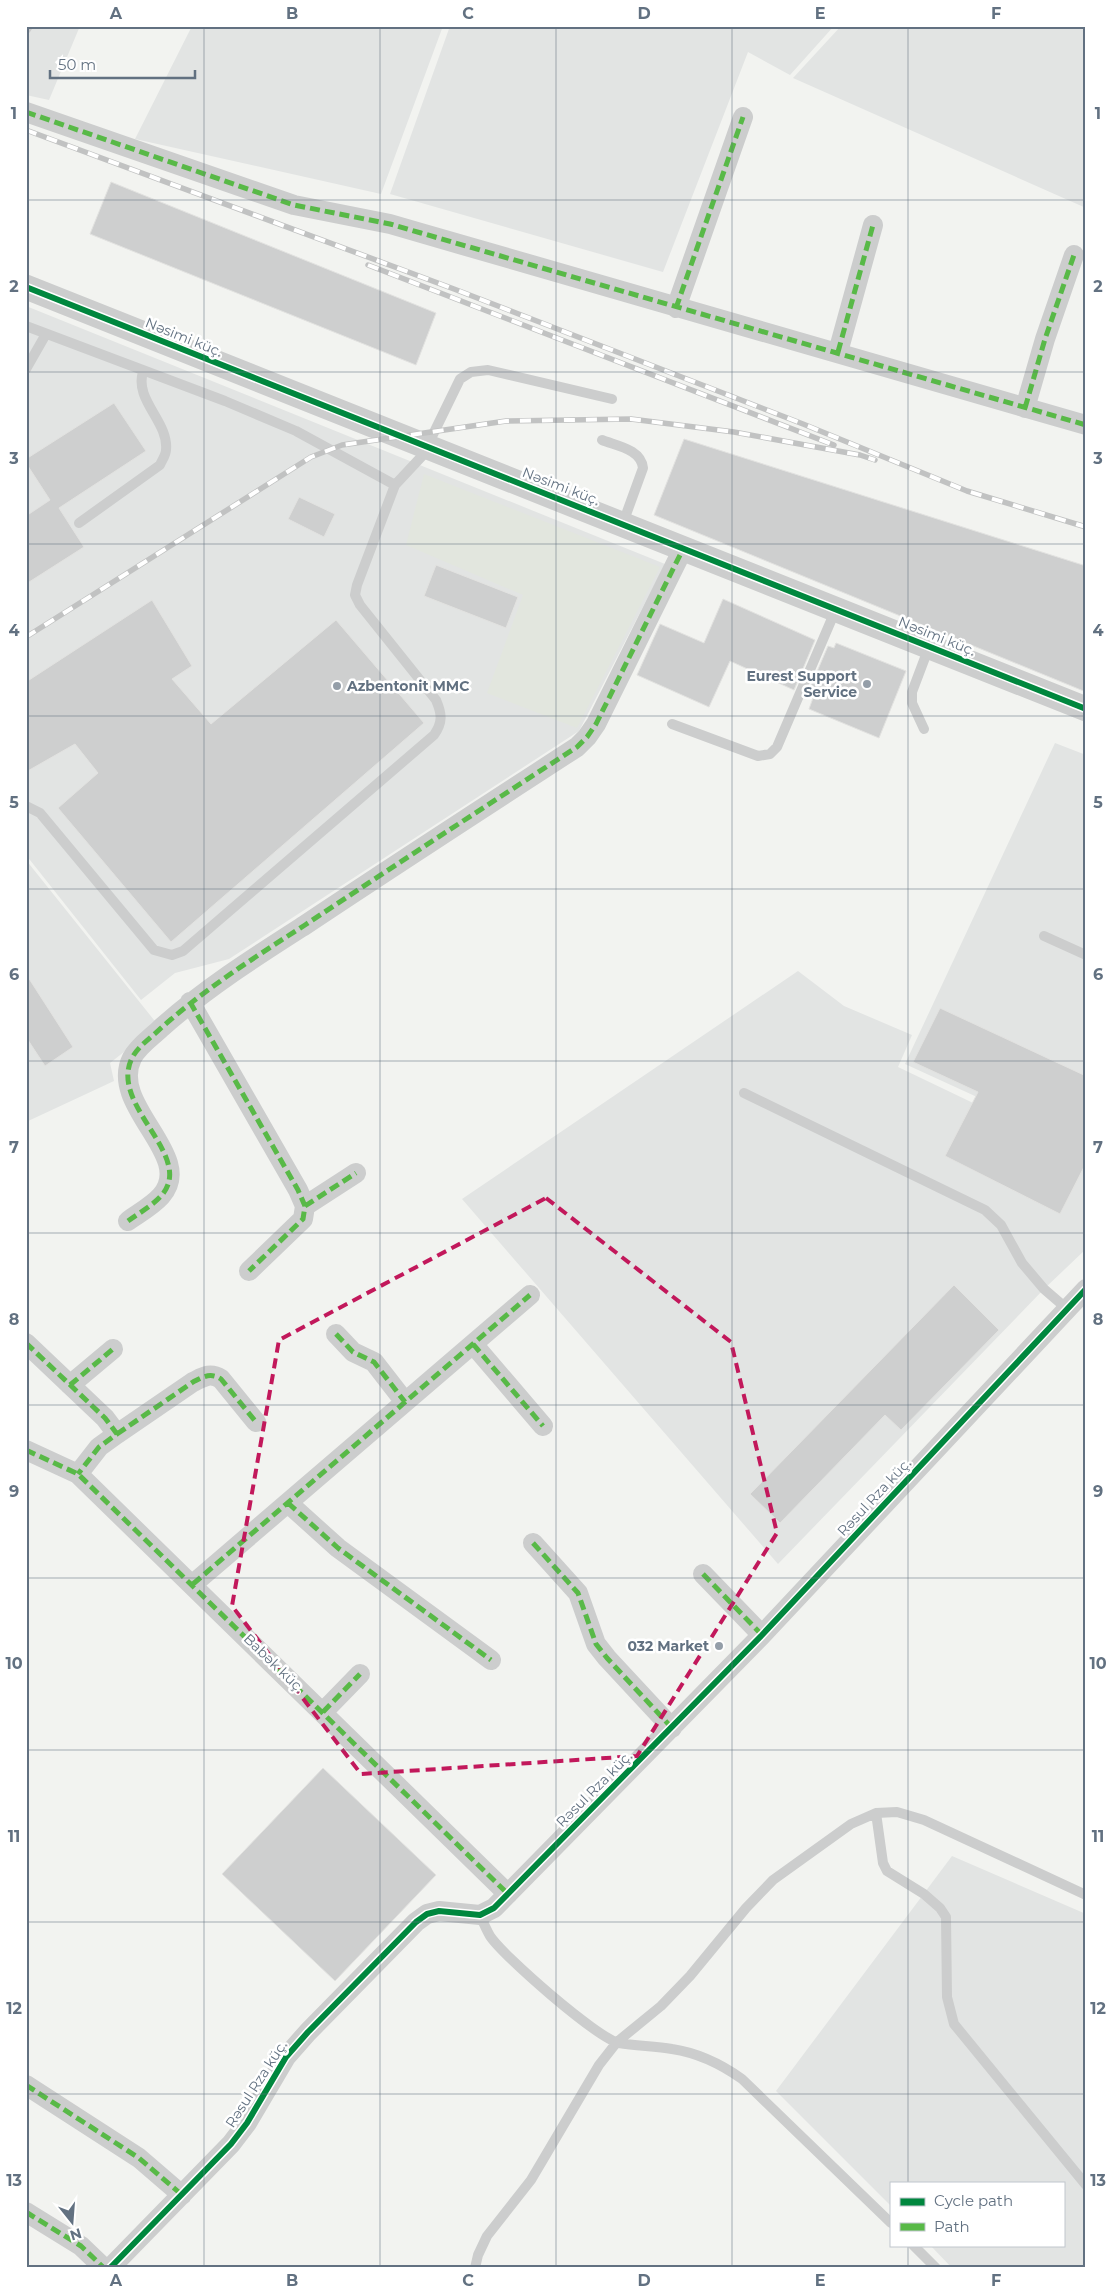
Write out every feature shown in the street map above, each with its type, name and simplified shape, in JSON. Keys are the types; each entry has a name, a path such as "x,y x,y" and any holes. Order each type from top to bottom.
{"street":[{"path":"26,112 294,205 390,224 1086,425"},
{"path":"676,308 743,116"},
{"path":"838,352 873,225"},
{"path":"1026,408 1045,340 1074,255"},
{"name":"Nəsimi küç.","path":"26,287 427,448 684,547 1086,709"},
{"path":"128,1221 161,1196 168,1185 170,1170 166,1156 130,1094 128,1082 131,1063 144,1044 190,1002 213,984 577,747 588,737 684,547"},
{"path":"190,1002 298,1190 305,1206 303,1219 249,1271"},
{"path":"305,1206 356,1173"},
{"name":"Rəsul Rza küç.","path":"110,2268 182,2195 247,2123 271,2079 308,2032 416,1922 426,1914 439,1911 480,1915 494,1908 762,1635 1066,1308 1086,1289"},
{"path":"192,1584 530,1295"},
{"path":"336,1334 353,1352 374,1362 405,1402"},
{"path":"26,1343 105,1418 117,1434"},
{"path":"473,1344 543,1426"},
{"path":"70,1385 113,1349"},
{"path":"78,1474 99,1447 204,1376 214,1375 221,1379 256,1422"},
{"name":"Babək küç.","path":"26,1450 78,1474 508,1894"},
{"path":"288,1503 338,1548 491,1660"},
{"path":"533,1543 578,1593 596,1644 606,1658 672,1728"},
{"path":"703,1574 762,1635"},
{"path":"323,1712 360,1674"},
{"path":"26,2085 139,2158 182,2195"},
{"path":"26,2212 81,2246 104,2268"}],"lane":[{"path":"26,326 224,401 296,431 395,485"},
{"path":"26,369 46,334"},
{"path":"26,806 40,813 154,950 172,955 183,951 434,735 440,726 442,714 436,700 360,606 355,595 357,585 395,485 423,455 460,379 471,372 488,370 612,399"},
{"path":"79,523 160,464 166,451 166,439 143,389 141,381 144,372"},
{"path":"602,440 638,454 642,461 643,468 623,523"},
{"path":"672,724 758,756 770,754 777,747 836,608"},
{"path":"924,729 912,703 912,692 929,646"},
{"path":"1044,936 1086,955"},
{"path":"744,1093 984,1210 1001,1225 1022,1263 1044,1289 1066,1308"},
{"path":"475,2268 478,2255 487,2236 531,2180 599,2065 618,2042 661,2006 690,1976 746,1908 773,1880 851,1824 876,1813 897,1812 924,1820 1086,1895"},
{"path":"876,1813 883,1863 887,1872 924,1894 940,1908 946,1917 947,1997 954,2024 1086,2185"},
{"path":"480,1915 490,1936 514,1961 589,2026 618,2042 674,2049 700,2056 724,2066 742,2079 890,2223"},
{"path":"914,2246 936,2268"}],"highlighted area":[{"path":"546,1198 731,1342 777,1533 637,1756 361,1774 232,1606 279,1340"}],"shaded area":[{"path":"26,26 80,26 49,100 26,95"},
{"path":"192,26 443,26 381,194 135,139"},
{"path":"450,26 834,26 790,75 748,52 663,272 390,194"},
{"path":"841,26 1086,26 1086,208 793,78"},
{"path":"26,306 665,564 579,731 229,959 175,973 141,1000 26,855"},
{"path":"424,474 660,567 577,728 487,693 523,595 406,545"},
{"path":"1055,743 1086,755 1086,1147 905,1064"},
{"path":"26,860 158,1025 110,1063 114,1081 26,1122"},
{"path":"798,971 844,1006 912,1035 898,1067 1086,1157 1086,1249 1044,1289 778,1564 462,1199"},
{"path":"952,1856 1086,1914 1086,2268 952,2268 931,2246 1064,2246 1064,2182 890,2182 890,2205 776,2091"}],"building":[{"path":"111,182 436,313 416,365 90,234"},
{"path":"114,403 146,451 59,508 84,547 26,584 26,516 50,500 26,463 26,459"},
{"path":"684,439 1086,566 1086,692 654,515"},
{"path":"299,497 335,514 324,537 288,519"},
{"path":"436,565 518,597 506,628 424,596"},
{"path":"723,599 815,640 794,690 730,661 709,707 637,675 660,624 704,643"},
{"path":"152,600 192,666 172,679 211,724 336,620 424,723 171,942 58,808 98,773 75,744 26,772 26,682"},
{"path":"836,643 906,671 879,738 809,709 813,698 807,695 828,646 834,648"},
{"path":"26,974 73,1047 45,1066 26,1037"},
{"path":"940,1008 1086,1076 1086,1163 1060,1214 945,1156 978,1092 913,1062"},
{"path":"954,1285 999,1330 901,1430 885,1415 780,1523 750,1494"},
{"path":"323,1768 436,1875 335,1981 222,1874"}],"railway":[{"path":"26,130 454,289 803,424 967,491 1086,527"},
{"path":"368,265 834,445"},
{"path":"26,637 311,457 342,445 506,421 631,419 734,432 860,455 875,460"}],"marked path":[{"path":"26,112 294,205 390,224 1086,425"},
{"path":"676,308 743,117"},
{"path":"838,352 873,225"},
{"path":"1025,408 1045,339 1074,255"},
{"path":"128,1221 157,1200 169,1181 168,1164 161,1147 131,1094 128,1076 132,1058 138,1050 178,1013 231,974 577,747 596,724 684,547"},
{"path":"190,1002 298,1190 305,1206 303,1219 249,1271"},
{"path":"305,1206 356,1173"},
{"path":"193,1584 530,1295"},
{"path":"336,1334 353,1352 374,1362 405,1402"},
{"path":"26,1343 105,1418 117,1434 99,1447 78,1474"},
{"path":"473,1344 543,1426"},
{"path":"70,1385 113,1349"},
{"path":"117,1434 193,1382 210,1376 221,1379 256,1422"},
{"path":"26,1450 78,1474 508,1894"},
{"path":"288,1503 338,1548 491,1660"},
{"path":"533,1543 578,1593 596,1644 672,1728"},
{"path":"703,1574 762,1635"},
{"path":"323,1712 360,1674"},
{"path":"26,2085 139,2158 182,2195"},
{"path":"26,2212 81,2246 104,2268"}],"cycle path":[{"path":"26,287 1086,709"},
{"path":"110,2268 231,2144 247,2123 286,2057 416,1922 427,1914 439,1911 480,1915 494,1908 762,1635 1086,1289"}],"place":[{"name":"Eurest Support Service","path":"867,684"},
{"name":"Azbentonit MMC","path":"337,686"},
{"name":"032 Market","path":"719,1646"}]}
